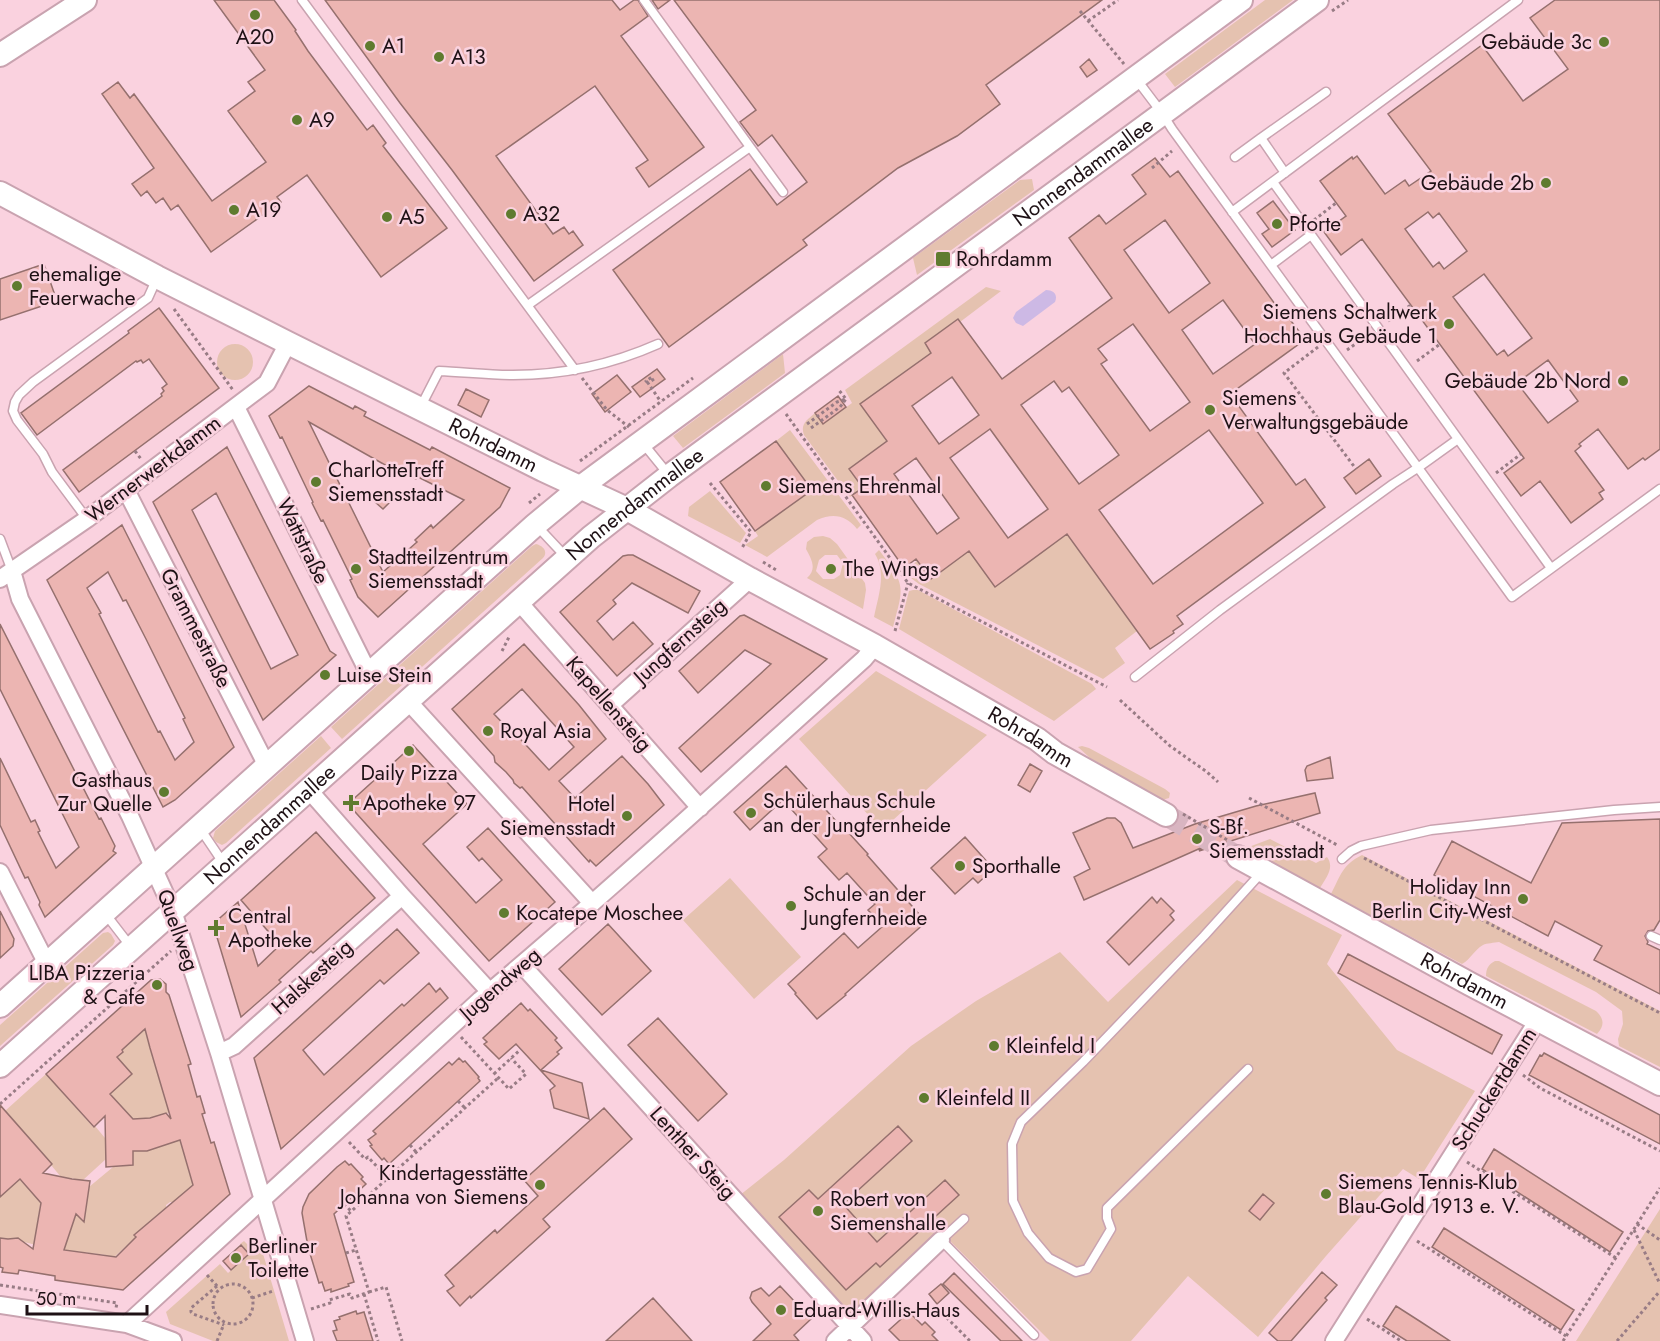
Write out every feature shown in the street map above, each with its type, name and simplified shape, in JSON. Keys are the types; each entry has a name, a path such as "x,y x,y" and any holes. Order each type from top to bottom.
{"main road":[{"path":"0,55 85,0"},
{"name":"Nonnendammallee","path":"0,1006 535,525 578,476 641,442 1128,70 1241,0"},
{"name":"Nonnendammallee","path":"0,1066 567,557 669,476 1317,0"},
{"name":"Rohrdamm","path":"0,194 157,277 543,470 578,476 627,509 875,646 1037,739 1055,753 1166,815"},
{"name":"Rohrdamm","path":"1238,857 1660,1084"}],"street":[{"name":"Wernerwerkdamm","path":"6,575 126,490 235,400 267,383 288,343"},
{"name":"Wattstraße","path":"235,400 369,674"},
{"name":"Grammestraße","path":"126,490 267,766"},
{"name":"Quellweg","path":"6,575 130,816 173,911 219,1053 305,1341"},
{"name":"Jungfernsteig","path":"610,705 750,579"},
{"name":"Kapellensteig","path":"518,601 699,808"},
{"name":"Jugendweg","path":"127,1324 452,1026 699,808 864,659 875,646"},
{"path":"407,700 592,903"},
{"path":"308,789 490,992"},
{"path":"0,872 47,964"},
{"name":"Halskesteig","path":"219,1053 234,1046 402,896"},
{"name":"Lenther Steig","path":"522,965 863,1341"},
{"name":"Schuckertdamm","path":"1334,1341 1538,1020"},
{"path":"835,1341 941,1240"},
{"path":"0,1305 127,1324 173,1341"}],"lane":[{"path":"302,0 575,370"},
{"path":"644,0 783,192"},
{"path":"1232,212 1518,0"},
{"path":"1128,70 1162,113 1512,597 1660,489"},
{"path":"1235,157 1326,92"},
{"path":"1261,138 1285,173"},
{"path":"528,305 750,147"},
{"path":"1273,182 1551,568"},
{"path":"1271,265 1311,234"},
{"path":"87,519 17,420 13,411 15,402 33,382 148,298 157,277"},
{"path":"419,408 439,371 513,375 563,372 637,353 658,344"},
{"path":"1135,677 1220,610 1458,439"},
{"path":"641,442 669,476"},
{"path":"535,525 567,557"},
{"name":"Quellweg","path":"0,539 6,575"},
{"path":"1342,859 1351,851 1371,843 1431,830 1660,807"},
{"path":"198,827 224,864"},
{"path":"1248,1069 1107,1208 1107,1218 1111,1229 1087,1269 1076,1272 1049,1258 1028,1233 1013,1201 1012,1144 1021,1122 1083,1062 1204,936 1262,871"},
{"path":"104,912 132,948"},
{"path":"963,1219 941,1240 1035,1335"}],"path":[{"path":"1088,21 1118,0"},
{"path":"1080,11 1128,70"},
{"path":"1152,168 1172,151"},
{"path":"1155,156 1159,161"},
{"path":"1338,357 1411,305"},
{"path":"174,309 235,400"},
{"path":"1326,340 1284,373 1356,469"},
{"path":"1407,368 1440,344"},
{"path":"653,378 648,383 661,402"},
{"path":"838,389 846,399"},
{"path":"578,476 675,392"},
{"path":"594,393 612,415"},
{"path":"807,424 837,402 846,399"},
{"path":"811,428 840,407 846,399"},
{"path":"785,413 908,583 1107,687"},
{"path":"135,452 139,458"},
{"path":"1488,480 1521,454"},
{"path":"710,483 751,532 742,548"},
{"path":"895,631 908,583"},
{"path":"1120,700 1170,746 1218,782"},
{"path":"1249,798 1660,1014"},
{"path":"0,1104 174,948"},
{"path":"452,1026 509,1089 526,1074 512,1058"},
{"path":"494,1074 521,1049"},
{"path":"1518,1073 1540,1088 1660,1151"},
{"path":"378,1341 346,1216 498,1078"},
{"path":"458,1101 465,1108"},
{"path":"339,1131 365,1160 368,1157 382,1172 379,1174 386,1180"},
{"path":"410,1145 416,1152"},
{"path":"1463,1159 1616,1258"},
{"path":"1563,1341 1660,1188"},
{"path":"344,1204 351,1211"},
{"path":"1637,1224 1660,1240"},
{"path":"1634,1230 1660,1284"},
{"path":"1413,1238 1566,1336"},
{"path":"346,1253 356,1250"},
{"path":"207,1275 219,1287"},
{"path":"228,1284 238,1284 247,1290 252,1298 252,1310 246,1319 237,1323 224,1324 191,1312 191,1308 219,1287 228,1284"},
{"path":"0,1285 117,1303"},
{"path":"252,1298 289,1286"},
{"path":"219,1287 213,1298 213,1309 224,1324"},
{"path":"297,1314 330,1303 329,1300 350,1294 351,1298 386,1287 402,1341"},
{"path":"1617,1341 1660,1291"},
{"path":"938,1310 970,1341"},
{"path":"1363,1316 1401,1341"},
{"path":"217,1341 224,1324"}],"shaded area":[{"path":"1265,0 1293,0 1175,87 1165,74"},
{"path":"1032,179 1034,190 917,275 913,258 1020,180"},
{"path":"986,287 1001,291 960,322 957,320 925,343 931,353 861,404 887,441 849,469 863,488 850,497 804,435 805,422 815,413 823,424 852,403 845,390"},
{"path":"1046,290 1055,293 1055,302 1023,326 1016,323 1013,318 1016,312"},
{"path":"235,344 248,349 253,362 248,375 235,380 222,375 217,362 222,349"},
{"path":"783,354 785,373 683,448 673,436"},
{"path":"790,430 861,525 857,529 844,518 834,516 817,520 767,557 745,545 758,536 755,531 812,490 776,441"},
{"path":"710,491 746,533 740,543 688,516 689,507"},
{"path":"1067,534 1137,631 1115,648 1125,663 1103,679 919,584 904,573 918,560 931,578 969,551 995,586"},
{"path":"814,537 830,538 837,544 865,583 863,609 807,578 813,568 806,549 807,542","holes":["825,555 837,555 843,563 840,575 834,579 823,579 816,571 819,560"]},
{"path":"536,544 544,550 543,558 342,739 331,727"},
{"path":"879,550 894,571 900,586 901,594 893,627 874,617 881,577 879,561 875,554"},
{"path":"918,590 1092,684 1096,689 1054,721 899,629 909,591"},
{"path":"876,671 987,735 882,830 799,739"},
{"path":"321,736 331,748 226,843 222,845 216,842 213,838 215,831"},
{"path":"1082,746 1165,789 1170,793 1169,798 1162,800 1090,758 1078,747"},
{"path":"1270,839 1316,863 1327,857 1330,869 1320,888 1246,848"},
{"path":"1362,855 1660,1011 1660,1067 1619,1046 1618,1039 1623,1024 1622,1011 1596,992 1499,942 1483,945 1462,964 1331,894 1346,867"},
{"path":"730,878 801,957 754,999 683,920"},
{"path":"1237,880 1342,935 1327,964 1397,1050 1475,1091 1419,1179 1403,1169 1258,1337 1188,1276 1131,1341 1050,1341 945,1236 850,1328 735,1199 784,1160 911,1046 976,1001 1060,952 1108,1002"},
{"path":"108,932 115,941 113,945 0,1046 0,1025 103,933"},
{"path":"1495,961 1596,1011 1601,1016 1600,1031 1597,1034 1486,976 1488,967"},
{"path":"144,1030 149,1036 172,1112 150,1118 130,1119 92,1073 107,1066"},
{"path":"46,1074 105,1138 106,1159 83,1180 61,1177 5,1111"},
{"path":"180,1137 190,1176 195,1183 174,1202 166,1205 166,1209 135,1235 136,1237 110,1261 106,1255 74,1251 62,1252 68,1226 89,1187 113,1167 133,1165 133,1151"},
{"path":"0,1157 32,1193 41,1198 36,1245 20,1241 18,1238 11,1240 0,1238"},
{"path":"1660,1209 1660,1341 1576,1341"},
{"path":"244,1241 248,1245 261,1247 289,1341 213,1341 170,1324 166,1312 220,1264 228,1273 249,1254 240,1244"}],"building":[{"path":"214,0 274,0 308,51 367,130 373,125 386,143 383,146 447,228 381,277 307,175 277,197 281,202 211,252 178,205 171,210 163,198 156,203 147,191 141,196 132,184 154,168 102,94 118,82 130,98 134,94 212,201 266,162 228,111 255,91 248,82 265,70"},
{"path":"325,0 612,0 620,10 634,0 638,0 648,16 621,36 704,147 649,187 636,168 648,160 595,86 496,156 553,234 564,227 569,234 573,231 583,245 534,281"},
{"path":"652,0 670,0 658,9"},
{"path":"674,0 1102,0 986,85 1000,104 957,136 898,168 803,240 807,245 669,347 613,270 750,169 777,205 807,182 772,135 758,146 740,122 756,110"},
{"path":"1555,0 1660,0 1660,449 1628,469 1598,429 1579,444 1581,446 1575,451 1604,490 1599,493 1603,499 1571,523 1540,481 1521,496 1504,473 1524,458 1362,239 1341,255 1324,232 1346,216 1320,181 1352,157 1353,159 1357,156 1385,194 1405,180 1409,186 1431,171 1388,114 1482,45 1523,101 1568,69 1530,18","holes":["1428,212 1433,218 1439,213 1467,251 1444,269 1439,262 1433,267 1405,229","1484,274 1532,338 1508,356 1504,350 1497,355 1453,297","1548,360 1578,401 1548,423 1517,383"]},
{"path":"1089,59 1097,70 1087,77 1080,67"},
{"name":"Siemens Verwaltungsgebäude","path":"1155,158 1170,177 1178,171 1283,315 1285,313 1301,334 1299,336 1303,341 1230,394 1296,485 1305,479 1325,507 1177,616 1183,624 1150,649 1067,534 995,587 969,551 931,579 916,559 904,568 852,495 863,488 849,469 887,441 860,404 931,353 925,343 958,319 1002,379 1112,298 1069,238 1099,215 1106,224 1146,194 1132,175","holes":["1165,220 1210,283 1169,313 1124,250","1223,300 1255,344 1213,374 1182,330","1133,324 1190,402 1150,431 1101,364 1107,360 1098,349","952,377 979,415 939,444 912,406","1054,381 1062,392 1069,387 1119,455 1079,484 1021,405","990,429 1048,509 1008,538 950,458","1209,430 1263,503 1153,584 1099,510","916,458 959,518 937,534 894,474"]},
{"name":"Pforte","path":"1273,201 1295,230 1272,247 1262,234 1269,229 1257,213"},
{"name":"ehemalige Feuerwache","path":"44,264 57,301 0,320 0,279"},
{"path":"159,308 219,388 79,492 63,470 162,396 164,391 162,388 167,384 149,359 143,363 141,360 136,361 37,435 21,413"},
{"path":"657,369 665,379 640,397 632,387"},
{"path":"617,375 631,392 605,412 592,394"},
{"path":"309,386 353,409 355,406 366,412 364,416 430,450 432,447 510,488 500,507 378,617 358,597 350,580 352,579 323,520 321,521 282,437 280,438 269,416","holes":["309,422 394,470 396,468 416,479 418,477 464,500 433,528 431,525 415,540 417,542 383,572"]},
{"path":"466,389 489,400 481,417 458,405"},
{"path":"838,396 846,407 823,424 815,413"},
{"name":"Siemens Ehrenmal","path":"776,441 812,490 755,531 720,482"},
{"path":"227,447 330,651 336,655 263,720 153,502","holes":["216,493 298,655 271,669 192,510"]},
{"path":"1369,459 1381,476 1356,494 1344,478"},
{"path":"385,491 393,499 383,509 374,501"},
{"path":"122,525 234,747 175,800 163,807 47,580","holes":["108,572 123,601 126,600 146,639 185,718 183,719 194,742 175,760 160,731 158,732 87,588"]},
{"path":"633,555 700,591 688,613 632,583 613,600 616,604 597,621 613,640 633,622 653,644 617,676 560,612 623,556"},
{"path":"744,615 827,659 701,772 679,748 771,664 745,650 698,693 679,671 740,616"},
{"path":"0,624 115,846 113,851 116,853 45,917 28,877 25,878 0,825 0,758 31,822 35,820 40,831 38,832 56,868 79,847 0,689"},
{"path":"524,644 606,739 559,781 575,798 622,756 664,805 596,866 590,860 589,862 522,787 514,783 495,762 494,756 452,709","holes":["522,689 574,747 549,770 494,714"]},
{"path":"413,745 467,804 423,844 476,903 502,880 482,858 479,861 467,847 488,828 555,902 489,961 348,804"},
{"path":"1330,757 1333,778 1307,781 1305,770 1307,766"},
{"path":"1030,764 1042,771 1030,792 1018,785"},
{"path":"786,766 868,854 926,922 817,1019 788,984 844,933 858,948 883,926 868,910 875,904 847,873 839,880 818,857 827,849 783,800 750,830 734,812"},
{"name":"S-Bf. Siemensstadt","path":"1315,793 1320,813 1199,851 1203,847 1084,900 1074,877 1090,869 1073,833 1107,818 1115,818 1121,823 1133,848 1195,824 1256,806"},
{"name":"Holiday Inn Berlin City-West","path":"1660,819 1660,920 1654,930 1648,931 1645,936 1647,944 1660,950 1660,994 1594,960 1602,946 1555,921 1548,936 1434,875 1452,841 1531,883 1562,823"},
{"path":"316,832 375,898 313,953 311,951 279,980 281,982 241,1017 213,924 238,902 258,966 280,945 241,900"},
{"name":"Sporthalle","path":"965,837 989,864 984,868 989,873 978,883 973,878 955,894 931,868"},
{"path":"1152,897 1157,903 1161,898 1174,911 1170,915 1174,920 1129,965 1107,942"},
{"path":"0,911 14,939 13,946 0,958"},
{"path":"608,924 651,971 602,1015 559,969"},
{"path":"397,929 419,953 384,984 380,980 303,1050 324,1075 402,1004 404,1006 429,983 436,992 440,988 448,998 281,1149 254,1058"},
{"path":"1348,954 1502,1035 1492,1054 1338,973"},
{"path":"160,979 166,984 166,992 169,995 191,1064 188,1065 197,1097 200,1096 205,1113 202,1114 211,1143 214,1142 230,1194 123,1290 55,1280 55,1276 19,1270 18,1274 2,1272 0,1238 18,1238 33,1249 41,1203 20,1179 0,1197 0,1105 52,1164 43,1173 90,1181 84,1222 76,1214 64,1250 116,1257 136,1237 134,1235 193,1185 180,1140 147,1151 133,1151 133,1165 106,1167 105,1116 94,1127 46,1074 151,980","holes":["145,1029 171,1119 166,1113 150,1118 133,1119 110,1094 132,1074 117,1057 123,1052 122,1050"]},
{"path":"521,1003 528,1011 530,1009 557,1038 555,1040 562,1048 557,1052 559,1054 541,1070 582,1083 589,1119 554,1108 550,1090 555,1086 516,1044 499,1059 484,1044 487,1042 483,1038"},
{"path":"658,1018 727,1094 698,1121 628,1045"},
{"path":"1544,1053 1660,1115 1660,1144 1529,1075 1540,1055"},
{"path":"459,1058 465,1061 480,1081 389,1164 384,1158 382,1160 370,1146 372,1145 368,1140 376,1134 373,1131 449,1062 452,1065"},
{"path":"604,1108 632,1139 543,1219 550,1227 460,1306 447,1291 454,1286 445,1275 495,1230 497,1233 538,1196 524,1180"},
{"name":"Robert von Siemenshalle","path":"898,1126 912,1141 843,1204 877,1242 945,1180 959,1195 880,1267 876,1263 846,1290 779,1217 809,1190 818,1199"},
{"path":"1494,1149 1623,1232 1610,1252 1482,1169"},
{"path":"345,1161 363,1177 361,1179 366,1184 334,1214 354,1282 331,1292 331,1289 325,1291 322,1282 319,1283 308,1247 302,1213 309,1194"},
{"path":"1263,1194 1274,1203 1260,1220 1249,1211"},
{"path":"1444,1228 1574,1310 1561,1330 1432,1247"},
{"name":"Berliner Toilette","path":"241,1245 249,1254 231,1270 223,1261"},
{"path":"1322,1272 1337,1285 1291,1341 1278,1341 1269,1333"},
{"path":"954,1273 1022,1341 1001,1341 943,1284"},
{"path":"941,1284 949,1293 937,1304 929,1294"},
{"name":"Eduard-Willis-Haus","path":"780,1286 811,1319 794,1335 799,1341 753,1341 771,1324 752,1302 750,1298 752,1292 761,1288 769,1296"},
{"path":"653,1298 692,1341 606,1341"},
{"path":"1396,1306 1450,1341 1407,1341 1383,1326"},
{"path":"356,1311 357,1314 364,1312 373,1341 337,1341 333,1331 337,1330 334,1321"},
{"path":"909,1312 922,1325 925,1322 935,1332 932,1335 938,1341 900,1341 889,1330"}],"tunnel":[{"path":"1166,815 1238,857"}],"place":[{"name":"A20","path":"255,15"},
{"name":"Gebäude 3c","path":"1604,42"},
{"name":"A1","path":"370,46"},
{"name":"A13","path":"439,57"},
{"name":"A9","path":"297,120"},
{"name":"Gebäude 2b","path":"1546,183"},
{"name":"A19","path":"234,210"},
{"name":"A32","path":"511,214"},
{"name":"A5","path":"387,217"},
{"name":"Pforte","path":"1277,224"},
{"name":"Rohrdamm","path":"943,259"},
{"name":"ehemalige Feuerwache","path":"17,286"},
{"name":"Siemens Schaltwerk Hochhaus Gebäude 1","path":"1449,324"},
{"name":"Gebäude 2b Nord","path":"1623,381"},
{"name":"Siemens Verwaltungsgebäude","path":"1210,410"},
{"name":"CharlotteTreff Siemensstadt","path":"316,482"},
{"name":"Siemens Ehrenmal","path":"766,486"},
{"name":"Stadtteilzentrum Siemensstadt","path":"356,569"},
{"name":"The Wings","path":"831,569"},
{"name":"Luise Stein","path":"325,675"},
{"name":"Royal Asia","path":"488,731"},
{"name":"Daily Pizza","path":"409,751"},
{"name":"Gasthaus Zur Quelle","path":"164,792"},
{"name":"Apotheke 97","path":"351,803"},
{"name":"Schülerhaus Schule an der Jungfernheide","path":"751,813"},
{"name":"Hotel Siemensstadt","path":"627,816"},
{"name":"S-Bf. Siemensstadt","path":"1197,839"},
{"name":"Sporthalle","path":"960,866"},
{"name":"Holiday Inn Berlin City-West","path":"1523,899"},
{"name":"Schule an der Jungfernheide","path":"791,906"},
{"name":"Kocatepe Moschee","path":"504,913"},
{"name":"Central Apotheke","path":"216,928"},
{"name":"LIBA Pizzeria & Cafe","path":"157,985"},
{"name":"Kleinfeld I","path":"994,1046"},
{"name":"Kleinfeld II","path":"924,1098"},
{"name":"Kindertagesstätte Johanna von Siemens","path":"540,1185"},
{"name":"Siemens Tennis-Klub Blau-Gold 1913 e. V.","path":"1326,1194"},
{"name":"Robert von Siemenshalle","path":"818,1211"},
{"name":"Berliner Toilette","path":"236,1258"},
{"name":"Eduard-Willis-Haus","path":"781,1310"}]}
